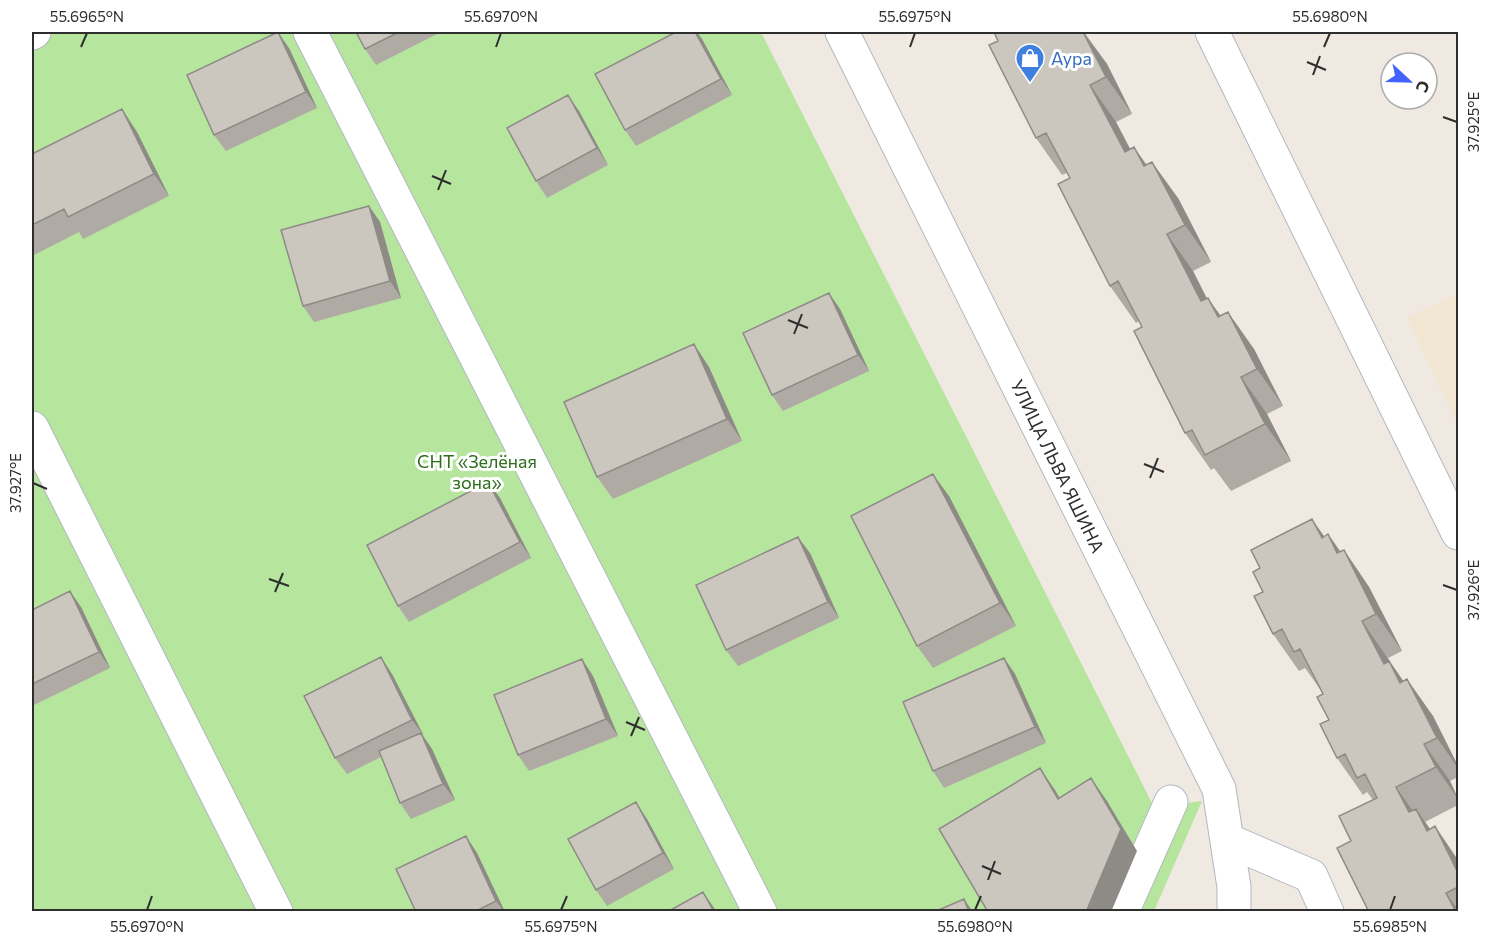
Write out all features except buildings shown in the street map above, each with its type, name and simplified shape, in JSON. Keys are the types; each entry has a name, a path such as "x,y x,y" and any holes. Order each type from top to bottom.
{"street":[{"path":"310,32 760,912"},
{"name":"УЛИЦА ЛЬВА ЯШИНА","path":"842,32 1219,789 1234,887 1234,912"},
{"path":"1212,32 1458,533"},
{"path":"32,428 276,912"},
{"path":"1122,912 1171,802"},
{"path":"1227,840 1311,876 1327,912"}],"shaded area":[{"path":"1458,294 1458,425 1407,318"}],"green space":[{"name":"СНТ «Зелёная зона»","path":"32,32 761,32 1154,807 1202,801 1154,911 32,911"}],"place":[{"name":"Аура","path":"1030,84"}]}
